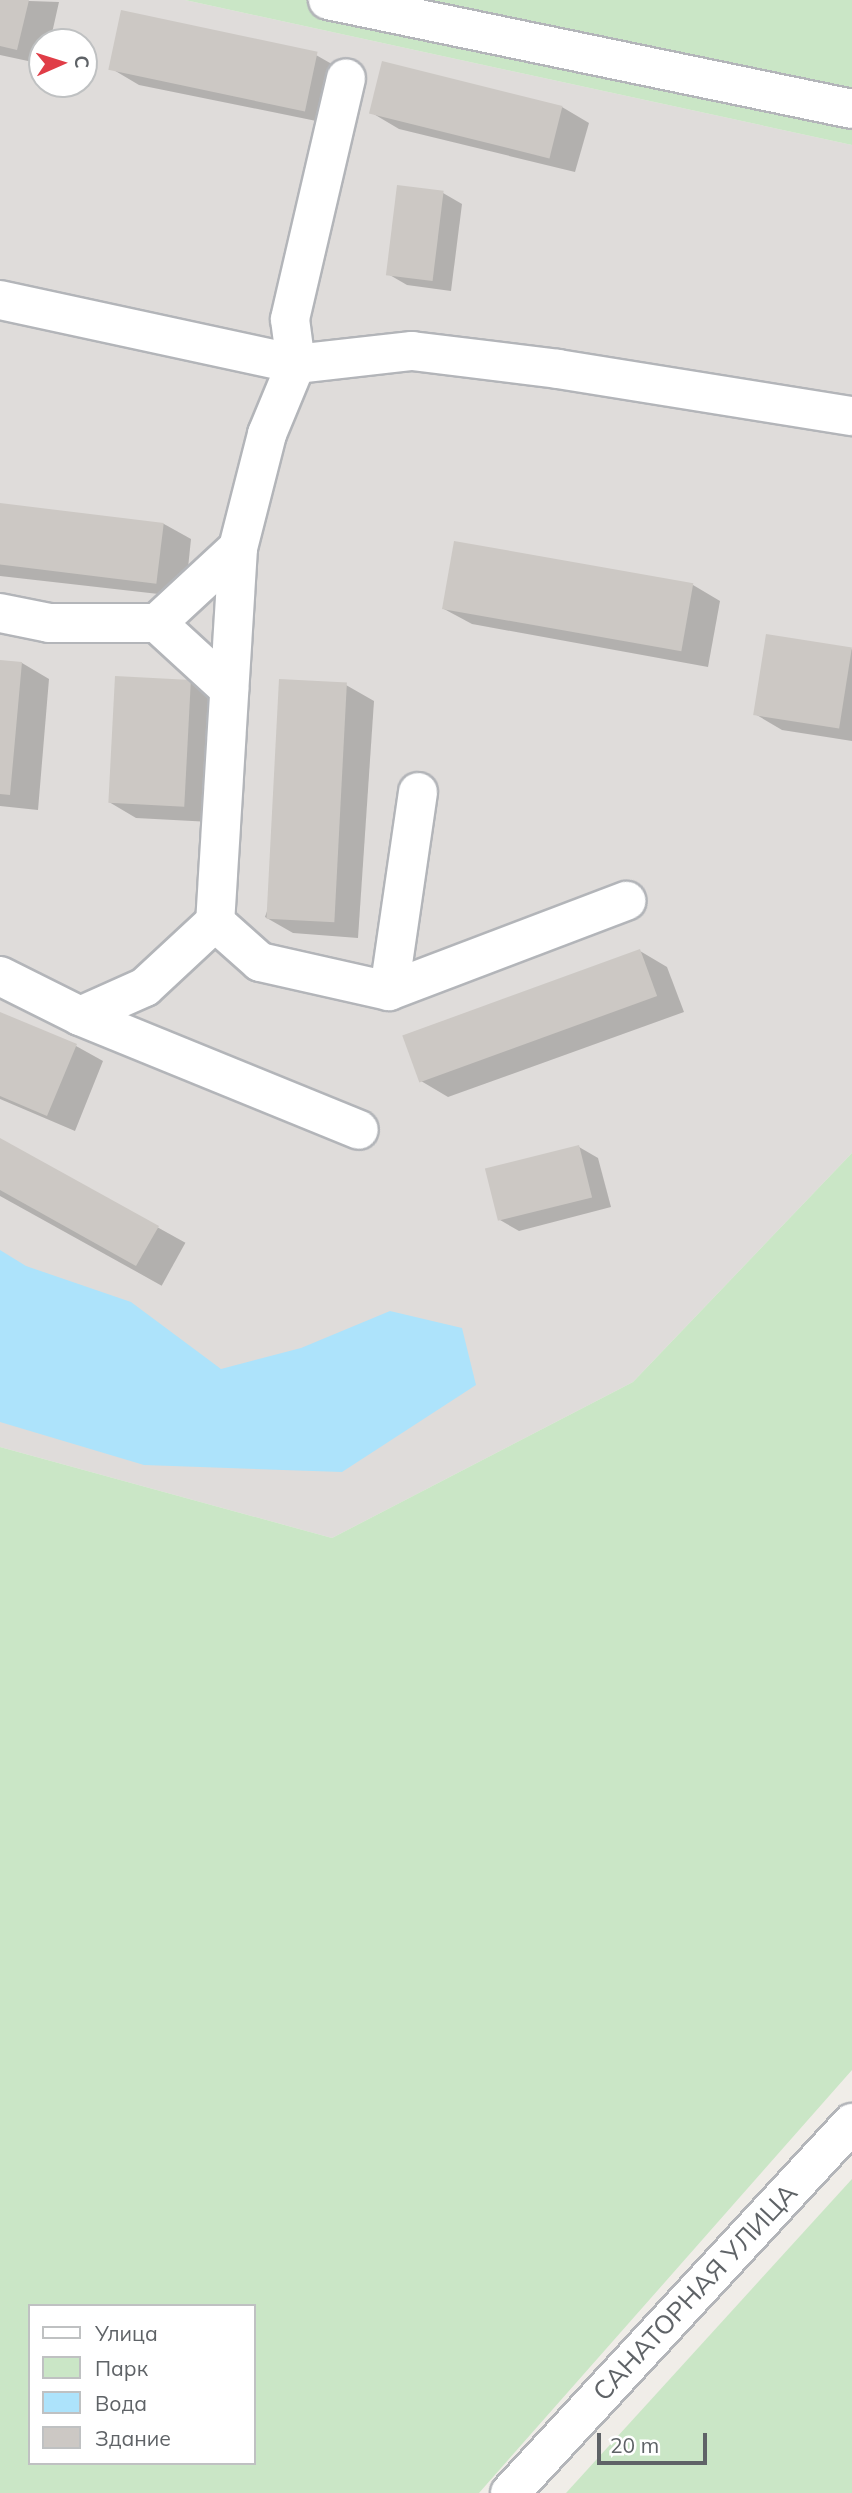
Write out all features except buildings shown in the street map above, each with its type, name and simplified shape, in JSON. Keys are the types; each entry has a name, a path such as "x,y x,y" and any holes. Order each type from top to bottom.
{"street":[{"path":"327,0 852,109"},
{"path":"80,1016 145,987 215,922 238,548 267,434 296,364 290,318 346,78"},
{"path":"0,300 296,364 412,351 558,369 852,416"},
{"path":"157,623 238,548"},
{"path":"0,613 48,623 157,623 229,689"},
{"path":"389,991 418,792"},
{"path":"215,922 260,962 389,991 626,901"},
{"path":"0,976 80,1016 359,1130"},
{"name":"САНАТОРНАЯ УЛИЦА","path":"510,2493 852,2123"}],"shaded area":[{"path":"0,0 185,0 852,145 852,1153 633,1382 332,1538 0,1447"}],"green space":[{"path":"185,0 852,0 852,145"},
{"path":"852,1153 852,2070 479,2493 0,2493 0,1447 332,1538 633,1382"},
{"path":"852,2179 852,2493 566,2493"}],"water":[{"path":"0,1250 26,1266 131,1302 221,1369 301,1348 390,1311 462,1328 476,1385 342,1472 144,1465 0,1422"}]}
